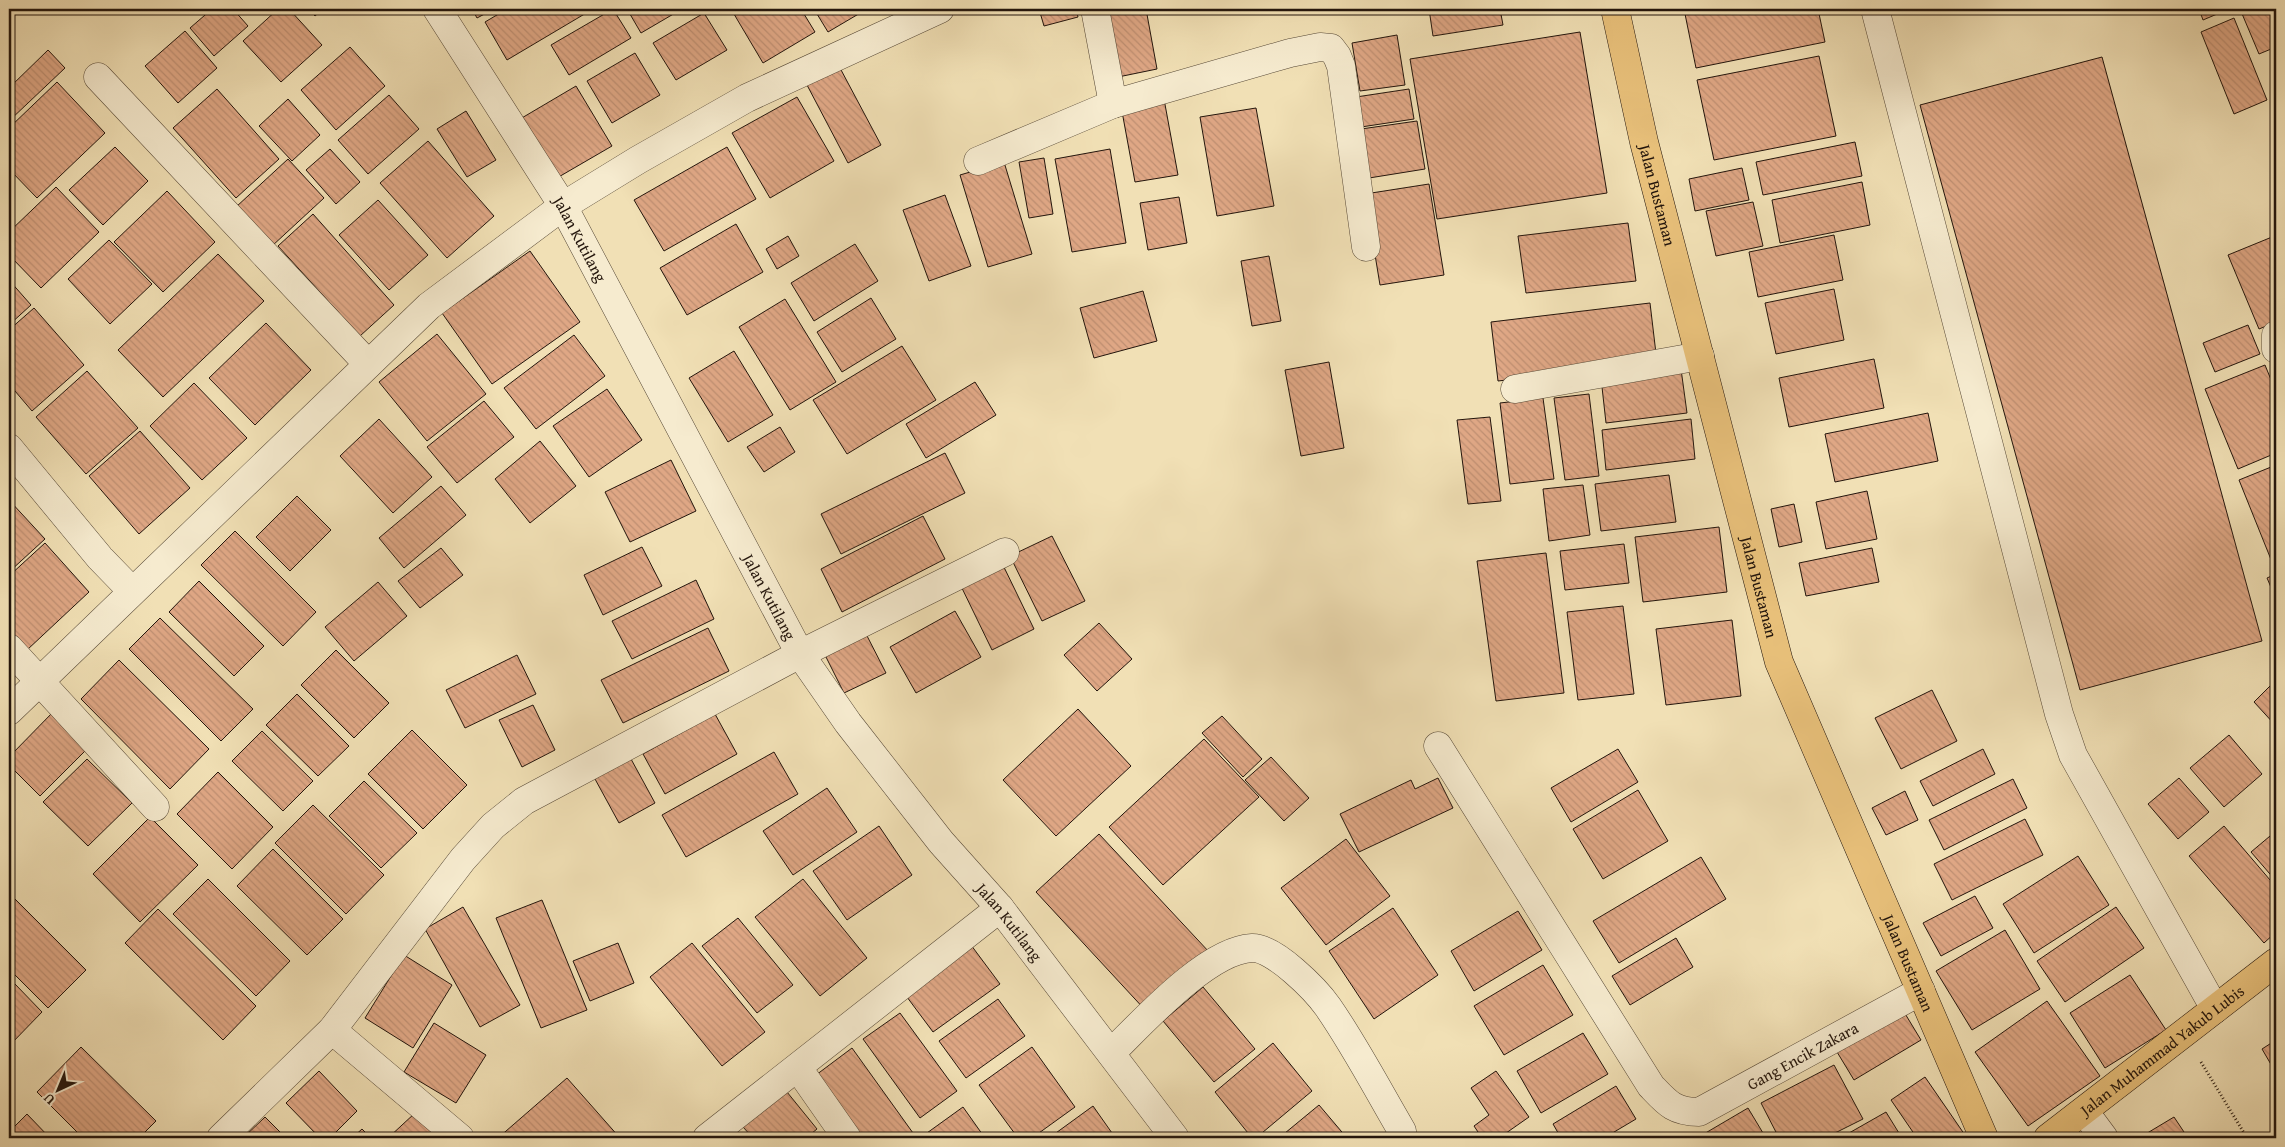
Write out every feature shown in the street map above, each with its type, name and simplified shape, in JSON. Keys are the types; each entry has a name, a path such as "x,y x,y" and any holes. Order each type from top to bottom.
{"main road":[{"name":"Jalan Bustaman","path":"1615,9 1644,142 1778,662 1984,1138"},
{"name":"Jalan Muhammad Yakub Lubis","path":"2048,1138 2276,962"}],"street":[{"name":"Jalan Kutilang","path":"437,9 563,206 800,654 848,724 942,842 1000,908 1175,1138"},
{"path":"9,711 429,306 563,206 747,98 940,9"},
{"path":"1095,9 1114,104"},
{"path":"1875,9 2062,722 2073,755 2215,1009"},
{"path":"978,161 1114,104 1290,53 1320,47 1331,48 1341,66 1366,247"},
{"path":"98,77 368,364"},
{"path":"2276,335 2276,349"},
{"path":"1514,388 1700,356"},
{"path":"9,448 100,558 132,591"},
{"path":"220,1138 332,1030 462,859 493,826 524,801 800,654 1005,552"},
{"path":"9,648 156,807"},
{"name":"Gang Encik Zakara","path":"1438,746 1651,1086 1667,1104 1683,1112 1699,1112 1920,991"},
{"path":"707,1138 1000,908"},
{"path":"1111,1053 1193,975 1224,956 1252,948 1274,956 1294,971 1327,1006 1402,1131"},
{"path":"332,1030 460,1138"},
{"path":"798,1068 847,1138"},
{"path":"2084,1111 2104,1138"}],"path":[{"path":"2209,1078 2247,1138"}],"building":[{"path":"108,9 122,9 108,12"},
{"path":"212,9 233,9 248,26 214,56 190,28"},
{"path":"278,9 289,9 322,45 281,82 243,41"},
{"path":"308,9 323,9 315,16"},
{"path":"472,9 494,9 477,18"},
{"path":"507,9 593,9 507,60 485,22"},
{"path":"613,9 631,38 569,75 551,45"},
{"path":"627,9 682,9 641,33"},
{"path":"731,9 801,9 815,32 763,63"},
{"path":"814,9 867,9 828,32"},
{"path":"1039,9 1076,9 1078,17 1044,26"},
{"path":"1106,9 1146,9 1157,69 1118,77"},
{"path":"1351,9 1378,9 1351,13"},
{"path":"1429,9 1500,9 1503,25 1433,36"},
{"path":"1684,9 1818,9 1825,42 1696,68"},
{"path":"2199,9 2229,9 2203,20"},
{"path":"2240,9 2276,9 2276,47 2259,54"},
{"path":"704,13 727,50 676,80 653,43"},
{"path":"2234,18 2267,100 2234,114 2201,32"},
{"path":"185,31 217,68 178,103 145,66"},
{"path":"1580,32 1607,193 1437,219 1410,59"},
{"path":"1397,35 1405,85 1360,91 1352,43"},
{"path":"350,47 385,86 336,130 301,90"},
{"path":"48,50 65,68 9,121 9,88"},
{"path":"635,53 660,95 612,123 587,81"},
{"path":"1819,56 1836,136 1714,160 1697,80"},
{"path":"2102,57 2262,641 2080,690 1920,105"},
{"path":"840,68 881,145 848,163 807,85"},
{"path":"57,82 105,133 37,198 9,169 9,128"},
{"path":"576,86 612,146 550,182 515,122"},
{"path":"217,89 279,159 236,198 173,128"},
{"path":"1409,89 1414,119 1361,127 1356,97"},
{"path":"389,95 419,129 368,174 338,140"},
{"path":"797,97 834,161 770,198 732,133"},
{"path":"288,99 320,135 292,161 259,126"},
{"path":"1164,99 1178,175 1135,182 1121,106"},
{"path":"1256,108 1274,206 1217,216 1200,117"},
{"path":"466,111 496,160 467,177 437,129"},
{"path":"1417,121 1425,169 1369,178 1361,129"},
{"path":"428,141 494,216 447,258 380,183"},
{"path":"1855,142 1862,176 1763,195 1756,162"},
{"path":"115,147 148,181 103,225 69,190"},
{"path":"727,147 756,199 664,251 634,200"},
{"path":"330,149 360,182 336,204 306,170"},
{"path":"1110,149 1126,243 1072,252 1055,159"},
{"path":"1044,158 1053,214 1029,218 1019,162"},
{"path":"288,159 324,198 272,246 236,207"},
{"path":"1004,162 1032,254 988,267 960,175"},
{"path":"1742,168 1749,200 1695,211 1689,179"},
{"path":"1862,182 1870,225 1780,243 1772,200"},
{"path":"1429,184 1444,275 1380,285 1365,194"},
{"path":"56,187 99,232 41,288 9,255 9,232"},
{"path":"167,191 215,242 163,292 114,242"},
{"path":"945,195 971,266 929,281 903,210"},
{"path":"1179,197 1187,243 1148,250 1140,203"},
{"path":"378,200 428,255 389,290 339,235"},
{"path":"1753,202 1763,246 1716,256 1706,211"},
{"path":"313,214 394,305 360,336 278,246"},
{"path":"1628,223 1636,281 1526,293 1518,236"},
{"path":"736,224 763,272 687,315 660,268"},
{"path":"1834,235 1843,280 1758,297 1749,252"},
{"path":"788,236 799,256 777,269 766,249"},
{"path":"2272,237 2276,249 2276,322 2259,329 2228,255"},
{"path":"109,240 152,284 110,324 68,279"},
{"path":"855,244 878,281 814,321 791,283"},
{"path":"530,251 580,322 492,384 442,313"},
{"path":"218,254 264,301 163,397 118,350"},
{"path":"1269,256 1281,321 1252,326 1241,261"},
{"path":"9,280 31,305 9,325"},
{"path":"1834,289 1844,340 1776,354 1765,303"},
{"path":"1143,291 1157,341 1094,358 1080,308"},
{"path":"871,298 896,339 842,372 817,332"},
{"path":"785,299 836,382 790,410 739,327"},
{"path":"1650,303 1657,362 1498,381 1491,322"},
{"path":"34,308 84,365 32,411 9,384 9,330"},
{"path":"266,323 311,370 255,425 209,378"},
{"path":"2248,325 2260,354 2215,372 2203,343"},
{"path":"437,334 486,394 427,441 379,382"},
{"path":"574,335 605,376 536,429 504,388"},
{"path":"902,346 936,400 847,454 813,400"},
{"path":"734,351 773,415 728,442 689,378"},
{"path":"1874,359 1884,408 1789,427 1779,378"},
{"path":"1329,362 1344,448 1301,456 1285,370"},
{"path":"2265,365 2276,392 2276,453 2238,469 2205,389"},
{"path":"1681,369 1687,413 1606,423 1601,378"},
{"path":"87,371 138,428 86,474 36,417"},
{"path":"975,382 996,415 926,458 906,424"},
{"path":"194,383 247,438 202,480 150,426"},
{"path":"607,389 642,440 589,477 553,426"},
{"path":"1589,394 1599,476 1565,480 1554,398"},
{"path":"1543,398 1554,479 1510,484 1500,403"},
{"path":"484,401 514,437 457,483 427,447"},
{"path":"1928,413 1938,461 1835,482 1825,434"},
{"path":"1490,417 1501,501 1468,504 1457,420"},
{"path":"379,419 432,477 393,513 340,456"},
{"path":"1691,419 1695,459 1606,470 1602,430"},
{"path":"780,427 795,452 764,472 747,447"},
{"path":"140,431 190,488 139,534 89,476"},
{"path":"540,441 576,486 530,523 495,479"},
{"path":"945,453 965,493 841,554 821,514"},
{"path":"671,460 696,511 630,542 605,492"},
{"path":"2276,465 2276,567 2274,567 2239,480"},
{"path":"1669,475 1676,522 1601,531 1595,484"},
{"path":"1583,485 1590,535 1549,541 1543,489"},
{"path":"441,486 466,515 404,568 379,538"},
{"path":"1867,491 1877,539 1826,549 1816,502"},
{"path":"297,496 331,530 290,571 256,537"},
{"path":"9,500 45,539 9,572"},
{"path":"1794,504 1802,542 1779,547 1771,509"},
{"path":"923,516 945,559 842,612 821,569"},
{"path":"1719,527 1727,592 1643,602 1635,537"},
{"path":"235,531 316,612 283,646 201,565"},
{"path":"1052,536 1085,601 1042,621 1010,556"},
{"path":"45,543 89,592 27,650 9,631 9,576"},
{"path":"1624,544 1629,583 1565,590 1560,551"},
{"path":"642,547 662,586 603,615 584,575"},
{"path":"441,548 463,575 420,608 398,581"},
{"path":"1872,548 1879,582 1806,596 1799,563"},
{"path":"1546,553 1564,693 1496,701 1477,561"},
{"path":"1001,561 1034,629 992,650 959,582"},
{"path":"2276,574 2276,599 2267,578"},
{"path":"696,580 714,619 632,659 612,621"},
{"path":"199,581 264,646 234,676 169,612"},
{"path":"378,582 407,616 354,661 325,627"},
{"path":"1623,606 1634,694 1578,700 1567,612"},
{"path":"955,611 981,657 916,693 890,647"},
{"path":"160,618 253,709 221,741 129,649"},
{"path":"1732,620 1741,696 1666,705 1656,629"},
{"path":"1099,623 1132,659 1097,691 1064,655"},
{"path":"708,628 729,671 623,723 601,680"},
{"path":"864,630 886,673 844,693 823,651"},
{"path":"336,650 389,703 354,738 301,685"},
{"path":"517,655 536,694 465,728 446,690"},
{"path":"119,660 209,749 170,789 81,699"},
{"path":"2276,680 2276,726 2254,702"},
{"path":"1932,690 1957,741 1901,769 1875,718"},
{"path":"297,694 349,746 318,776 266,725"},
{"path":"533,705 555,750 522,767 499,720"},
{"path":"1078,709 1131,766 1056,836 1003,780"},
{"path":"55,710 91,745 40,796 9,765 9,757"},
{"path":"715,714 737,754 665,794 643,754"},
{"path":"1222,716 1262,759 1243,777 1202,733"},
{"path":"412,730 467,785 423,829 368,774"},
{"path":"262,731 313,781 283,811 232,761"},
{"path":"2229,735 2262,774 2224,807 2190,768"},
{"path":"1204,739 1259,797 1163,885 1109,827"},
{"path":"625,748 655,803 619,823 589,768"},
{"path":"1618,749 1638,782 1571,822 1551,788"},
{"path":"1983,749 1995,774 1933,806 1920,781"},
{"path":"774,752 798,794 686,857 662,815"},
{"path":"1271,757 1309,798 1284,821 1245,780"},
{"path":"87,759 132,803 88,846 43,802"},
{"path":"218,772 273,827 232,869 177,814"},
{"path":"1438,778 1453,808 1359,852 1340,814 1411,780 1415,789"},
{"path":"2179,778 2209,812 2178,839 2148,804"},
{"path":"2013,779 2027,808 1944,850 1929,820"},
{"path":"364,781 417,833 381,868 329,816"},
{"path":"827,788 857,832 793,875 763,831"},
{"path":"1638,790 1668,841 1603,879 1573,829"},
{"path":"1905,791 1918,820 1886,835 1872,808"},
{"path":"313,805 384,875 346,914 275,843"},
{"path":"150,817 198,865 140,922 93,874"},
{"path":"2025,819 2043,855 1952,900 1934,864"},
{"path":"879,826 912,875 847,920 813,871"},
{"path":"2224,826 2276,887 2276,932 2264,943 2189,856"},
{"path":"2276,831 2276,881 2251,852"},
{"path":"1099,834 1210,953 1147,1012 1036,892"},
{"path":"1346,839 1390,896 1326,945 1281,888"},
{"path":"273,849 343,919 307,955 237,886"},
{"path":"2078,856 2109,905 2034,953 2003,904"},
{"path":"1701,857 1726,899 1619,963 1593,921"},
{"path":"208,879 290,961 256,996 173,914"},
{"path":"803,879 867,958 820,996 755,917"},
{"path":"9,893 86,970 48,1008 9,969"},
{"path":"1975,896 1993,928 1941,956 1923,923"},
{"path":"542,900 587,1010 541,1028 496,918"},
{"path":"463,907 520,1005 480,1027 425,929"},
{"path":"2116,907 2144,948 2065,1002 2037,961"},
{"path":"1393,908 1438,975 1374,1019 1329,951"},
{"path":"158,909 256,1006 223,1040 125,943"},
{"path":"1518,911 1542,950 1474,991 1451,951"},
{"path":"738,918 793,985 757,1013 702,946"},
{"path":"2005,930 2040,989 1972,1030 1936,971"},
{"path":"1676,938 1693,967 1630,1005 1612,976"},
{"path":"968,941 1000,984 933,1032 901,989"},
{"path":"618,943 634,983 590,1001 573,961"},
{"path":"692,943 765,1032 722,1066 650,977"},
{"path":"404,955 452,985 413,1048 365,1018"},
{"path":"1543,965 1573,1015 1504,1055 1474,1006"},
{"path":"2130,975 2166,1030 2105,1068 2070,1013"},
{"path":"15,984 42,1012 9,1046 9,990"},
{"path":"1203,987 1255,1049 1214,1082 1163,1021"},
{"path":"998,999 1025,1036 966,1078 939,1041"},
{"path":"2047,1001 2100,1076 2028,1126 1975,1052"},
{"path":"1901,1007 1921,1040 1854,1080 1834,1047"},
{"path":"900,1013 957,1091 920,1118 863,1039"},
{"path":"434,1023 486,1055 456,1103 404,1072"},
{"path":"1583,1033 1608,1074 1541,1113 1517,1071"},
{"path":"2276,1040 2276,1073 2262,1049"},
{"path":"1273,1043 1312,1091 1256,1138 1252,1138 1215,1092"},
{"path":"81,1047 156,1121 139,1138 83,1138 37,1092"},
{"path":"1032,1047 1075,1107 1032,1138 1018,1138 979,1085"},
{"path":"852,1048 913,1133 905,1138 861,1138 816,1075"},
{"path":"1834,1065 1863,1119 1825,1138 1779,1138 1761,1103"},
{"path":"319,1071 357,1111 330,1138 320,1138 286,1103"},
{"path":"1496,1071 1529,1117 1499,1138 1482,1138 1474,1126 1489,1115 1471,1088"},
{"path":"1925,1077 1967,1138 1917,1138 1891,1100"},
{"path":"567,1078 620,1138 498,1138"},
{"path":"1616,1086 1636,1119 1604,1138 1561,1138 1553,1124"},
{"path":"787,1092 817,1129 806,1138 753,1138 743,1127"},
{"path":"1319,1105 1347,1138 1279,1138"},
{"path":"1093,1106 1112,1133 1105,1138 1049,1138"},
{"path":"963,1107 985,1138 920,1138"},
{"path":"1748,1108 1766,1138 1697,1138"},
{"path":"1886,1112 1902,1138 1842,1138 1842,1137"},
{"path":"415,1113 439,1138 388,1138"},
{"path":"27,1114 50,1138 9,1138 9,1132"},
{"path":"265,1117 286,1138 243,1138"},
{"path":"2174,1117 2188,1138 2139,1138"},
{"path":"362,1129 371,1138 352,1138"},
{"path":"736,1133 740,1138 729,1138"}]}
